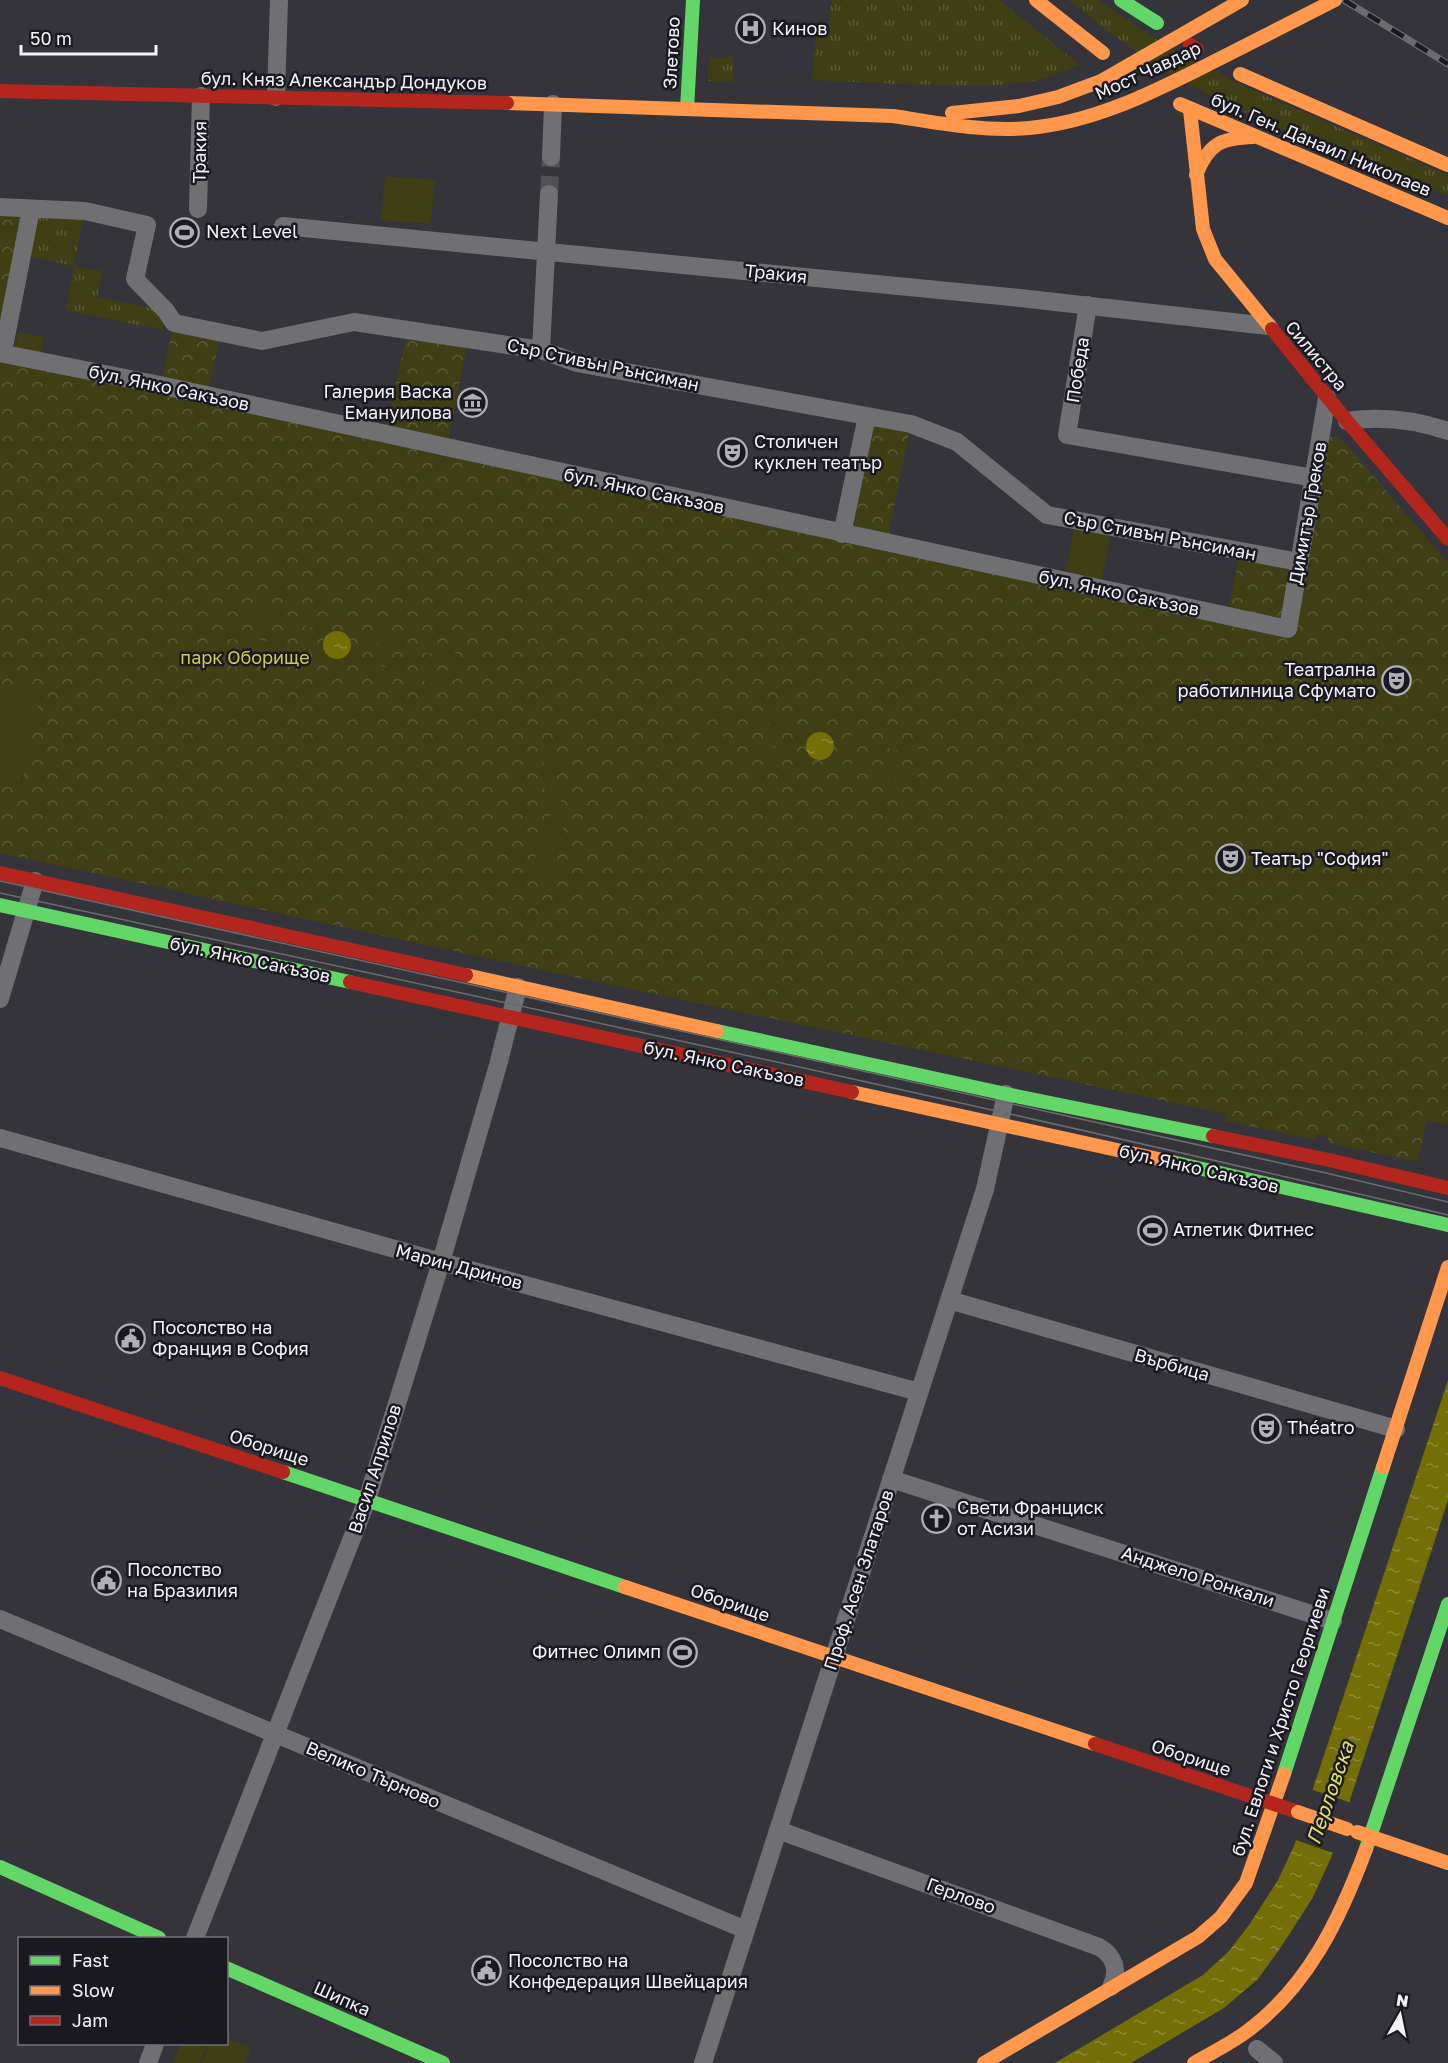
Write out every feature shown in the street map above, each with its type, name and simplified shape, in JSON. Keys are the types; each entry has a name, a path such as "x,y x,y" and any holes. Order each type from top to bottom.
{"main road":[{"name":"Злетово","path":"687,108 693,0"},
{"path":"1036,0 1102,53"},
{"path":"1121,0 1157,23"},
{"name":"Мост Чавдар","path":"893,116 1019,106 1058,97 1101,81 1242,0"},
{"name":"Мост Чавдар","path":"687,108 893,116 995,129 1045,126 1087,118 1146,95 1335,0"},
{"name":"бул. Ген. Данаил Николаев","path":"1240,74 1448,165"},
{"name":"бул. Княз Александър Дондуков","path":"0,91 687,108"},
{"name":"бул. Ген. Данаил Николаев","path":"1185,107 1448,218"},
{"name":"Силистра","path":"1185,107 1203,229 1215,259 1347,421 1448,539"},
{"path":"1196,175 1209,147 1218,141 1254,137"},
{"name":"бул. Янко Сакъзов","path":"0,873 1006,1094 1329,1160 1448,1188"},
{"name":"бул. Янко Сакъзов","path":"0,905 1448,1225"},
{"name":"бул. Евлоги и Христо Георгиеви","path":"984,2063 1111,1987 1187,1945 1221,1917 1246,1883 1274,1804 1448,1267"},
{"name":"Оборище","path":"0,1378 1448,1863"},
{"path":"1194,2063 1246,2032 1290,1993 1318,1955 1348,1898 1371,1837 1448,1604"},
{"path":"0,1867 157,1937"},
{"name":"Шипка","path":"228,1969 443,2063"}],"street":[{"path":"276,97 279,0"},
{"name":"Тракия","path":"198,209 201,96"},
{"path":"551,157 552,104"},
{"path":"541,350 548,251 549,194"},
{"name":"Сър Стивън Рънсиман","path":"0,207 85,211 147,225 135,279 174,323 262,341 354,322 541,350 577,363 911,424 957,442 1047,515 1299,562"},
{"path":"2,352 31,209"},
{"name":"Тракия","path":"283,226 1088,305 1268,326"},
{"name":"Победа","path":"1088,305 1067,435 1314,478"},
{"name":"бул. Янко Сакъзов","path":"2,352 1288,629"},
{"name":"Димитър Греков","path":"1288,629 1328,398"},
{"path":"842,534 867,416"},
{"path":"1347,421 1364,418 1393,419 1427,424 1448,431"},
{"path":"0,999 35,881"},
{"name":"Васил Априлов","path":"195,1937 367,1500 441,1262 518,987"},
{"name":"Проф. Асен Златаров","path":"703,2063 985,1189 1006,1094"},
{"name":"Марин Дринов","path":"0,1138 441,1262 919,1392"},
{"name":"Върбица","path":"949,1300 1396,1429"},
{"name":"Анджело Ронкали","path":"891,1479 1333,1621"},
{"name":"Велико Търново","path":"0,1619 746,1930"},
{"name":"Герлово","path":"778,1830 1099,1947 1106,1951 1114,1964 1114,1980 1111,1987"},
{"path":"148,2063 154,2045"},
{"path":"1257,2049 1274,2063"}],"green space":[{"path":"831,0 1000,0 1080,65 1037,81 987,86 812,80 816,35 828,33"},
{"path":"1068,0 1098,0 1168,47 1241,85 1448,175 1448,196 1350,158 1218,100 1162,69"},
{"path":"709,57 733,57 733,82 708,81"},
{"path":"385,176 435,180 431,224 381,220"},
{"path":"0,207 31,209 0,353"},
{"path":"31,209 85,211 74,266 23,255"},
{"path":"74,266 102,271 97,297 166,311 162,330 66,310"},
{"path":"174,323 221,334 207,396 160,385"},
{"path":"408,330 468,339 447,448 384,435"},
{"path":"18,332 44,337 41,353 15,348"},
{"name":"парк Оборище","path":"0,360 164,392 1294,637 1326,443 1330,437 1337,437 1345,443 1448,563 1448,1125 1426,1121 1418,1162 1328,1143 1328,1136 1317,1134 1315,1140 1225,1121 1226,1114 0,853"},
{"path":"867,416 911,424 887,543 842,534"},
{"path":"1075,521 1112,529 1100,589 1064,582"},
{"path":"1240,552 1294,562 1283,624 1228,612"},
{"path":"224,603 315,623 314,628 223,609"},
{"path":"218,631 309,650 308,655 217,636"},
{"path":"368,635 458,654 457,659 367,640"},
{"path":"362,662 452,681 451,687 360,667"},
{"path":"0,684 41,693 23,778 0,773"},
{"path":"706,705 797,724 796,729 705,710"},
{"path":"700,732 791,751 790,756 699,737"},
{"path":"850,735 940,754 939,759 849,740"},
{"path":"555,754 558,764 555,781 564,813 564,822 552,870 547,880 539,881 535,871 536,844 546,833 551,815 542,777 543,767 546,757"},
{"path":"844,762 935,781 934,787 843,768"},
{"path":"228,2038 251,2047 245,2063 202,2063 209,2045 228,2045"},
{"path":"180,2045 208,2045 200,2063 173,2063"}],"water":[{"path":"337,631 347,635 351,645 347,655 337,659 327,655 323,645 327,635"},
{"path":"820,732 830,736 834,746 830,756 820,760 810,756 806,746 810,736"},
{"name":"Перловска","path":"1448,1380 1448,1500 1331,1858 1312,1899 1258,1979 1224,2008 1131,2063 1055,2063 1203,1975 1229,1951 1278,1880 1294,1846"}],"pier":[{"path":"1310,1789 1352,1803 1336,1854 1293,1839"}],"tunnel":[{"path":"549,194 551,157"}],"tram line":[{"path":"0,881 1326,1173 1448,1202"},
{"path":"0,893 906,1091 1448,1215"}],"railway":[{"path":"1344,0 1448,64"}],"traffic: fast":[{"path":"687,109 693,0"},
{"path":"1121,0 1157,23"},
{"path":"0,905 350,982"},
{"path":"717,1031 1213,1136"},
{"path":"1172,1162 1448,1225"},
{"path":"1284,1774 1383,1467"},
{"path":"283,1472 625,1587"},
{"path":"1366,1849 1448,1604"},
{"path":"0,1867 157,1937"},
{"path":"228,1969 443,2063"}],"traffic: slow":[{"path":"1036,0 1103,53"},
{"path":"952,113 1019,106 1058,97 1101,81 1242,0"},
{"path":"893,116 995,129 1029,128 1079,119 1149,93 1335,0"},
{"path":"1240,74 1448,165"},
{"path":"507,103 893,116"},
{"path":"1180,104 1448,218"},
{"path":"1190,110 1203,229 1215,259 1272,329"},
{"path":"1196,175 1206,156 1218,144 1233,139 1254,137"},
{"path":"466,975 717,1031"},
{"path":"852,1092 1172,1162"},
{"path":"1383,1467 1448,1267"},
{"path":"625,1587 1095,1744"},
{"path":"984,2063 1198,1937 1221,1917 1246,1883 1284,1774"},
{"path":"1298,1812 1347,1829"},
{"path":"1357,1832 1448,1863"},
{"path":"1194,2063 1246,2032 1268,2014 1304,1973 1333,1926 1366,1849"}],"traffic: jam":[{"path":"1190,45 1197,49"},
{"path":"0,91 507,103"},
{"path":"1272,329 1448,539"},
{"path":"0,873 466,975"},
{"path":"350,982 852,1092"},
{"path":"1213,1136 1448,1188"},
{"path":"0,1378 283,1472"},
{"path":"1095,1744 1298,1812"}],"place":[{"name":"Кинов","path":"751,29"},
{"name":"Next Level","path":"185,232"},
{"name":"Галерия Васка Емануилова","path":"473,402"},
{"name":"Столичен куклен театър","path":"733,452"},
{"name":"Театрална работилница Сфумато","path":"1397,680"},
{"name":"Театър \"София\"","path":"1230,859"},
{"name":"Атлетик Фитнес","path":"1152,1230"},
{"name":"Посолство на Франция в София","path":"131,1338"},
{"name":"Théatro","path":"1266,1428"},
{"name":"Свети Франциск от Асизи","path":"936,1518"},
{"name":"Посолство на Бразилия","path":"106,1580"},
{"name":"Фитнес Олимп","path":"682,1652"},
{"name":"Посолство на Конфедерация Швейцария","path":"487,1971"}]}
